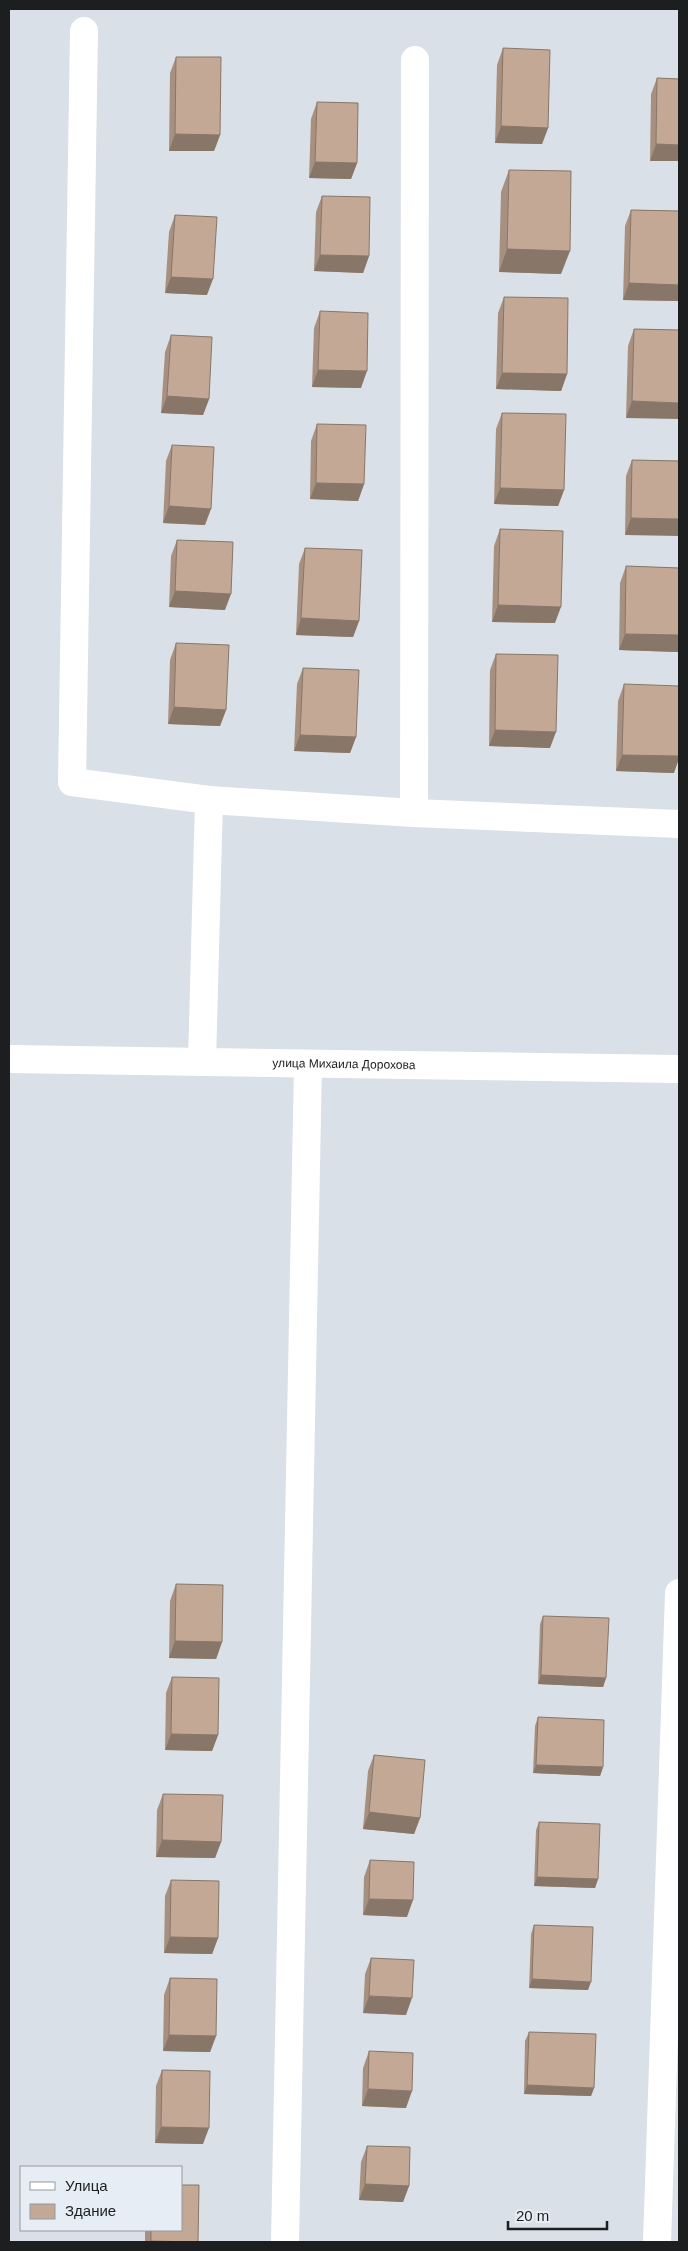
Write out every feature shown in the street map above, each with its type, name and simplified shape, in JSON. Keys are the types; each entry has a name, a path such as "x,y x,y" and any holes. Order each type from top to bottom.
{"street":[{"path":"84,31 72,782 209,800 414,813 679,824"},
{"path":"414,813 415,60"},
{"path":"202,1062 209,800"},
{"name":"улица Михаила Дорохова","path":"9,1059 679,1069"},
{"path":"285,2242 308,1064"},
{"path":"657,2242 679,1593"}],"building":[{"path":"503,48 550,50 548,128 501,126"},
{"path":"176,57 221,57 220,135 175,134"},
{"path":"657,78 679,79 679,145 656,144"},
{"path":"317,102 358,103 357,163 315,162"},
{"path":"509,170 571,171 570,251 507,249"},
{"path":"322,196 370,197 369,256 320,255"},
{"path":"631,210 679,211 679,285 629,283"},
{"path":"175,215 217,217 213,279 171,277"},
{"path":"504,297 568,298 567,374 502,373"},
{"path":"320,311 368,313 367,371 318,370"},
{"path":"634,329 679,330 679,403 632,401"},
{"path":"171,335 212,337 209,399 167,396"},
{"path":"502,413 566,414 564,490 500,488"},
{"path":"317,424 366,425 364,484 316,483"},
{"path":"172,445 214,447 211,509 169,506"},
{"path":"632,460 679,461 679,519 631,518"},
{"path":"500,529 563,531 561,607 498,605"},
{"path":"177,540 233,542 231,594 175,591"},
{"path":"305,548 362,550 359,621 301,618"},
{"path":"626,566 679,568 679,635 625,634"},
{"path":"176,643 229,645 226,710 174,707"},
{"path":"496,654 558,655 556,732 495,730"},
{"path":"303,668 359,670 356,737 300,735"},
{"path":"624,684 679,686 679,756 622,755"},
{"path":"176,1584 223,1585 222,1642 175,1641"},
{"path":"543,1616 609,1618 606,1678 541,1675"},
{"path":"172,1677 219,1678 218,1735 171,1734"},
{"path":"538,1717 604,1720 603,1767 536,1765"},
{"path":"374,1755 425,1760 420,1818 369,1812"},
{"path":"163,1794 223,1795 221,1842 162,1840"},
{"path":"539,1822 600,1824 598,1879 537,1877"},
{"path":"370,1860 414,1862 413,1900 369,1899"},
{"path":"171,1880 219,1881 218,1938 170,1937"},
{"path":"534,1925 593,1927 591,1982 532,1979"},
{"path":"371,1958 414,1960 412,1998 369,1996"},
{"path":"170,1978 217,1979 216,2036 169,2035"},
{"path":"529,2032 596,2034 594,2088 527,2085"},
{"path":"369,2051 413,2053 412,2091 368,2089"},
{"path":"162,2070 210,2071 209,2128 161,2127"},
{"path":"367,2146 410,2147 409,2186 365,2184"},
{"path":"182,2185 199,2185 198,2242 151,2241 151,2231 182,2231"}]}
